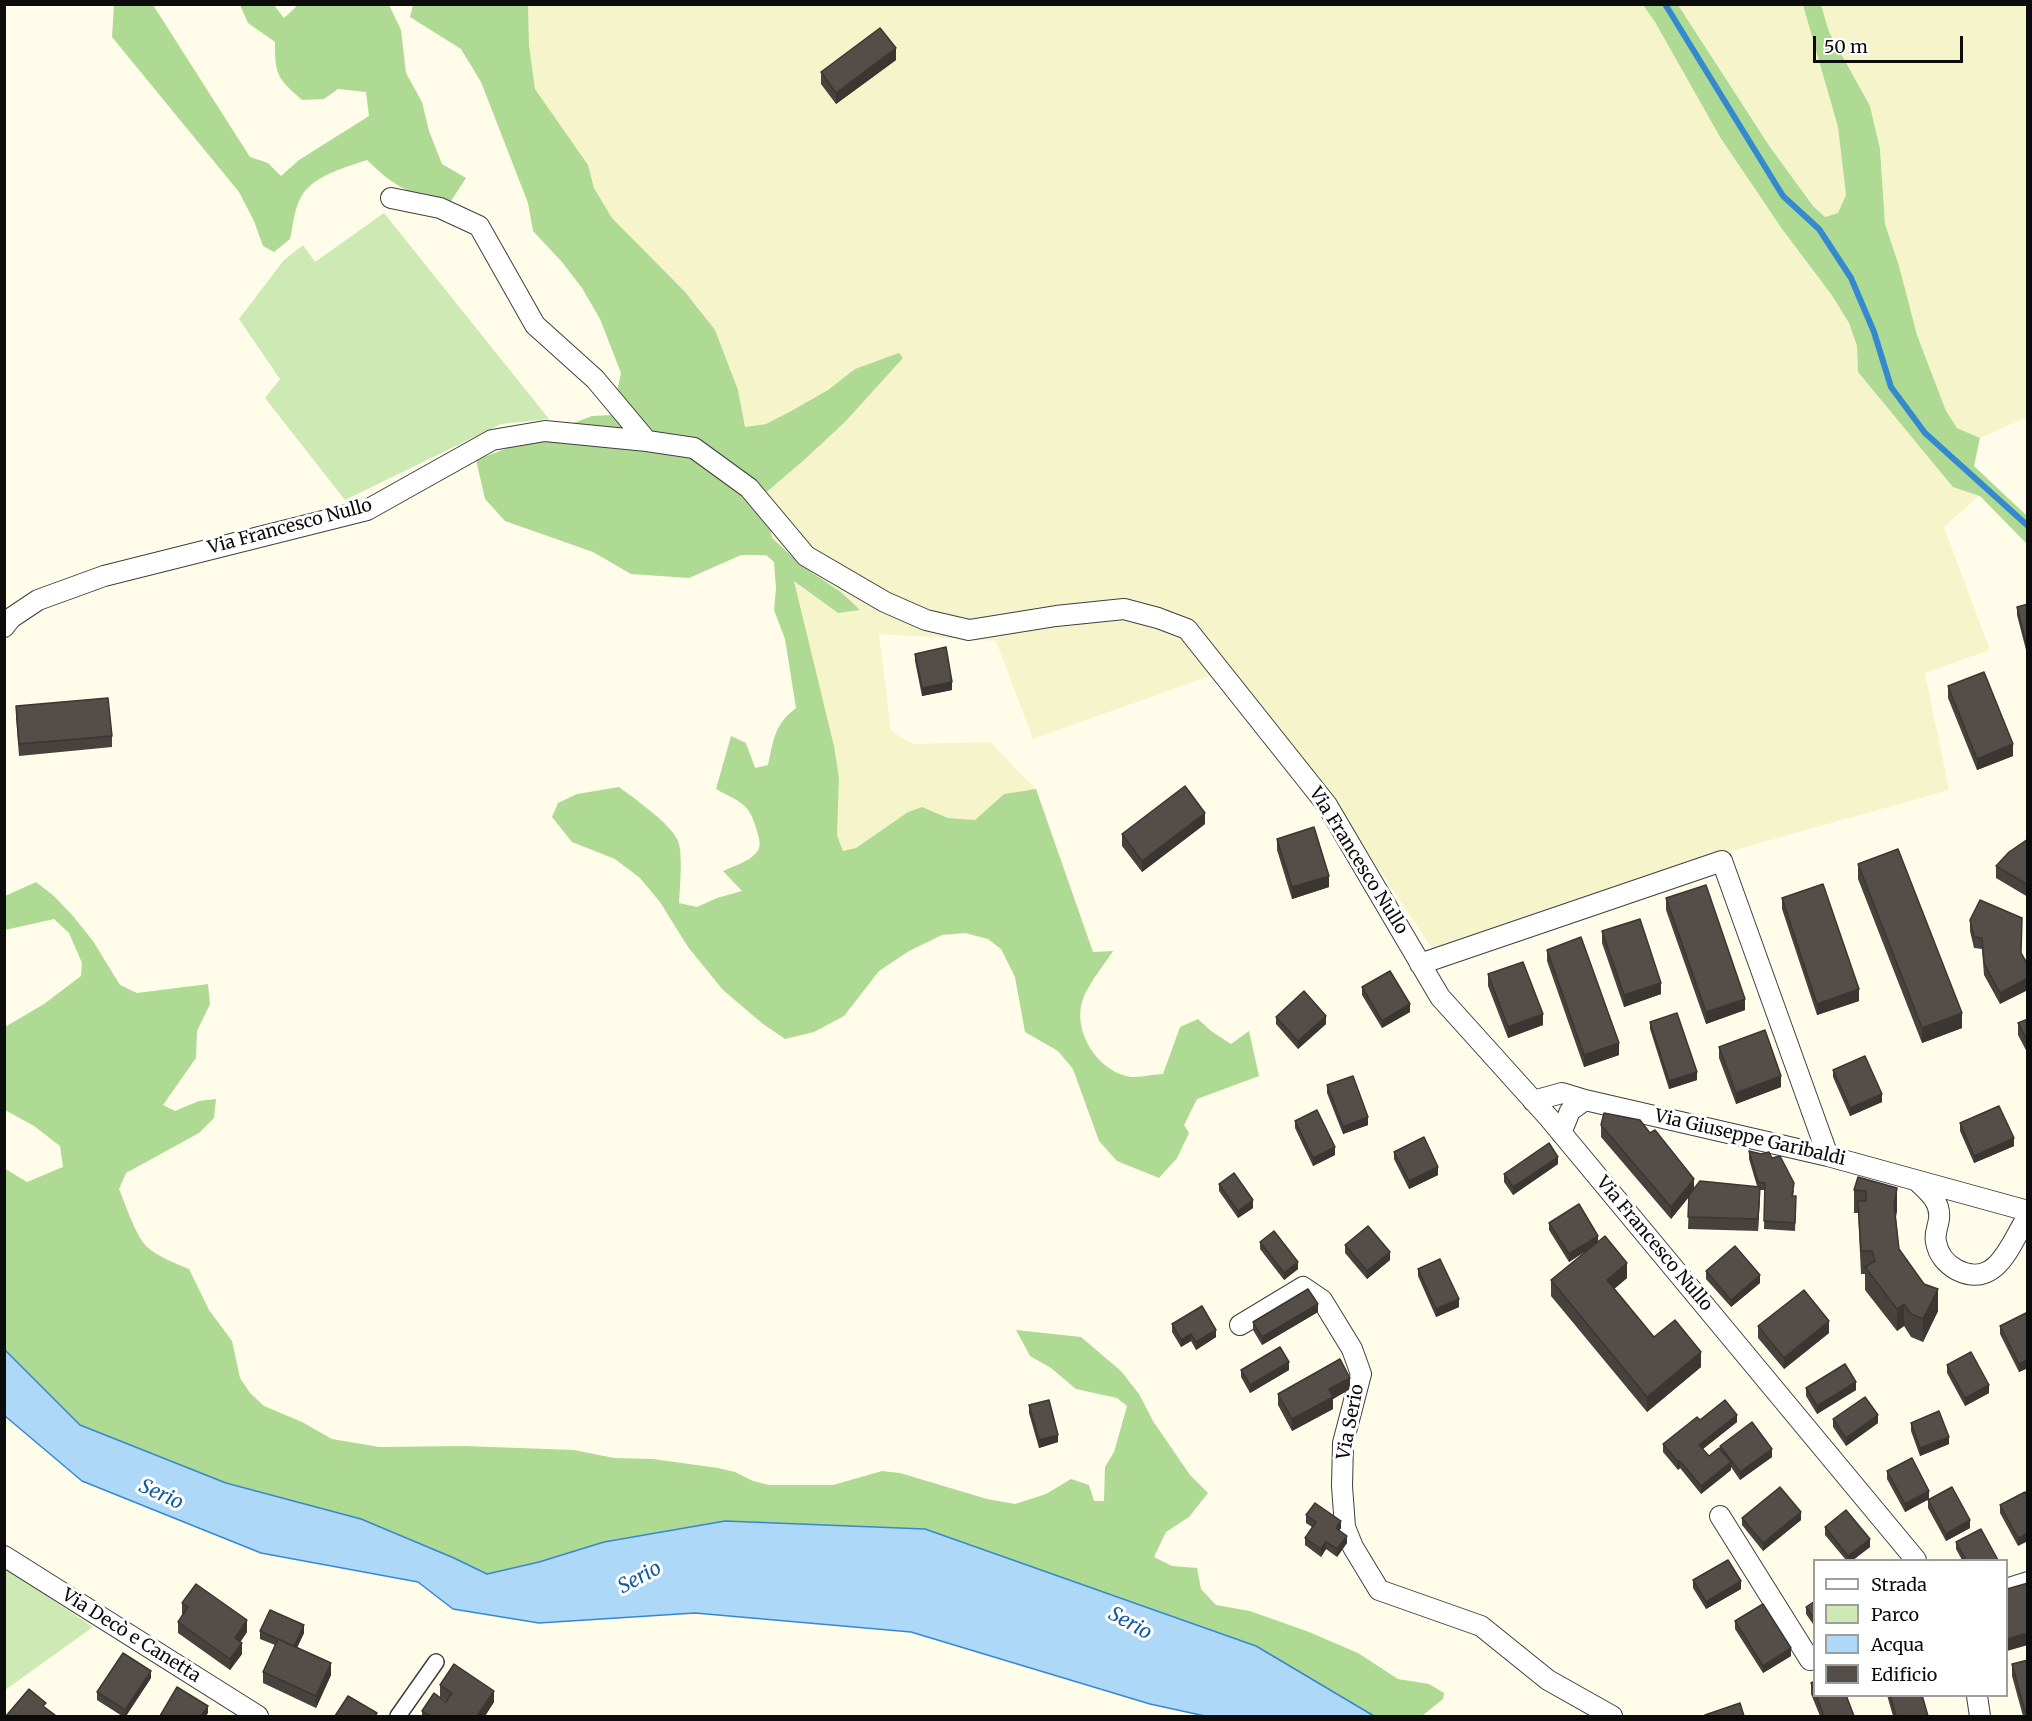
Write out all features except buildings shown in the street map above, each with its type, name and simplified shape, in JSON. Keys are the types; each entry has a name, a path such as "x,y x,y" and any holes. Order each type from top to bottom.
{"street":[{"path":"391,198 440,208 479,226 535,325 595,379 646,441"},
{"name":"Via Francesco Nullo","path":"4,627 11,618 38,600 104,576 367,510 492,440 544,431 694,448 750,488 806,556 885,602 926,620 969,630 1056,616 1124,609 1187,629 1327,805 1440,997 1561,1132 1915,1559"},
{"path":"1420,964 1722,861 1828,1156"},
{"name":"Via Giuseppe Garibaldi","path":"1533,1101 1562,1094 1828,1156 2028,1211"},
{"path":"1561,1132 1570,1111 1585,1100"},
{"path":"1916,1179 1932,1195 1938,1205 1940,1219 1935,1240 1939,1252 1949,1266 1961,1272 1979,1274 1991,1269 2004,1259 2018,1229 2028,1216"},
{"name":"Via Serio","path":"1240,1325 1303,1287 1322,1300 1352,1349 1361,1374 1343,1443 1342,1486 1345,1527 1353,1547 1379,1590 1481,1626 1548,1680 1612,1716"},
{"path":"1720,1516 1810,1660 1813,1659"},
{"name":"Via Decò e Canetta","path":"4,1556 258,1716"},
{"path":"2008,1589 2028,1582"},
{"path":"398,1716 436,1662"},
{"path":"1977,1697 1980,1716"}],"green space":[{"path":"114,5 153,5 250,157 268,163 281,176 299,160 369,116 366,92 338,89 324,99 302,100 282,81 279,75 275,42 248,23 240,5 274,5 284,18 298,5 389,5 401,30 406,73 422,102 429,131 442,164 466,178 451,201 415,194 395,184 367,160 340,169 321,178 306,190 297,207 290,239 274,252 263,246 254,221 239,192 112,37"},
{"path":"413,5 528,5 529,45 535,89 588,165 594,188 612,218 686,293 715,330 738,390 745,427 766,424 793,410 828,390 855,369 899,353 903,358 845,422 763,495 772,538 801,565 842,593 860,610 838,613 794,581 834,746 839,778 837,835 843,851 856,848 908,812 922,807 948,818 975,820 1004,794 1036,789 1093,952 1113,951 1088,988 1081,1006 1080,1019 1083,1031 1095,1054 1104,1064 1126,1076 1163,1074 1180,1027 1198,1019 1231,1044 1249,1031 1259,1076 1197,1099 1184,1125 1189,1133 1177,1158 1159,1178 1117,1161 1099,1141 1073,1069 1058,1051 1025,1032 1015,977 1001,949 988,939 965,933 942,935 909,951 879,971 844,1016 814,1032 785,1039 763,1024 723,990 688,947 660,902 640,878 615,859 572,842 552,817 558,803 577,794 619,787 668,827 678,841 681,862 679,903 697,907 742,891 723,871 753,856 759,849 760,842 748,810 716,789 731,736 746,743 755,768 768,765 779,727 796,708 785,639 774,610 776,588 774,562 766,555 741,555 689,578 631,574 593,552 505,521 485,499 476,460 592,416 612,415 621,373 600,319 582,288 533,231 528,203 481,82 461,49 410,17"},
{"path":"528,5 1643,5 1720,137 1849,323 1857,346 1858,372 1953,486 1980,495 1944,527 1990,650 1925,673 1949,790 1731,851 1434,951 1337,807 1232,668 1033,739 996,641 879,634 891,731 913,744 990,742 1036,789 1004,794 975,820 948,818 922,807 908,812 856,848 843,851 837,834 839,778 834,746 794,580 838,613 860,610 842,593 801,565 772,538 763,495 845,422 903,358 855,369 828,390 793,410 766,424 745,427 738,390 700,309 612,218 594,188 588,165 535,89 529,45"},
{"path":"1643,5 1678,5 1770,147 1813,206 1825,217 1838,213 1846,195 1838,127 1803,5 1821,5 1829,32 1870,106 1880,149 1885,224 1899,266 1917,335 1946,411 1957,428 1980,438 1974,466 2027,516 2027,544 1980,496 1953,487 1858,372 1857,346 1849,323 1720,137"},
{"path":"1678,5 1803,5 1838,127 1846,195 1838,213 1825,217 1813,206 1770,147"},
{"path":"1821,5 2027,5 2027,417 1980,438 1957,428 1946,411 1917,335 1899,266 1885,224 1880,149 1870,106 1829,32"},
{"path":"384,213 549,419 501,424 345,500 265,398 280,379 239,319 284,260 303,245 315,262"},
{"path":"36,882 54,896 73,916 93,941 120,985 137,993 208,984 210,1004 197,1031 196,1058 163,1105 175,1111 199,1101 216,1099 214,1118 199,1133 126,1173 119,1189 134,1227 146,1246 161,1257 189,1269 209,1310 232,1341 240,1378 250,1393 264,1406 302,1422 332,1439 379,1447 464,1446 574,1450 614,1458 653,1459 718,1468 769,1485 833,1485 882,1471 900,1473 987,1499 1015,1504 1046,1494 1071,1479 1089,1485 1094,1501 1104,1501 1105,1467 1114,1452 1127,1406 1117,1398 1076,1389 1051,1368 1030,1356 1016,1330 1081,1337 1121,1371 1139,1394 1153,1421 1190,1475 1208,1493 1189,1517 1166,1532 1154,1557 1172,1566 1197,1568 1201,1589 1216,1605 1250,1611 1309,1632 1358,1653 1398,1679 1429,1684 1444,1693 1443,1699 1422,1716 1374,1716 1256,1646 539,1562 487,1575 454,1558 361,1519 226,1483 80,1425 5,1350 4,1168 27,1182 63,1167 60,1146 34,1126 5,1110 5,1027 44,1004 81,976 82,963 69,933 54,919 5,930 5,896"},
{"path":"4,1567 93,1627 5,1690 4,1690"}],"water":[{"name":"Serio","path":"5,1350 80,1425 226,1483 361,1519 487,1574 539,1562 604,1542 725,1521 925,1529 1256,1646 1374,1716 1205,1716 1150,1704 911,1632 695,1613 539,1623 453,1609 418,1582 261,1553 82,1481 5,1416"}],"waterway":[{"path":"1665,4 1783,196 1819,229 1851,278 1874,332 1891,387 1925,433 2028,526"}]}
